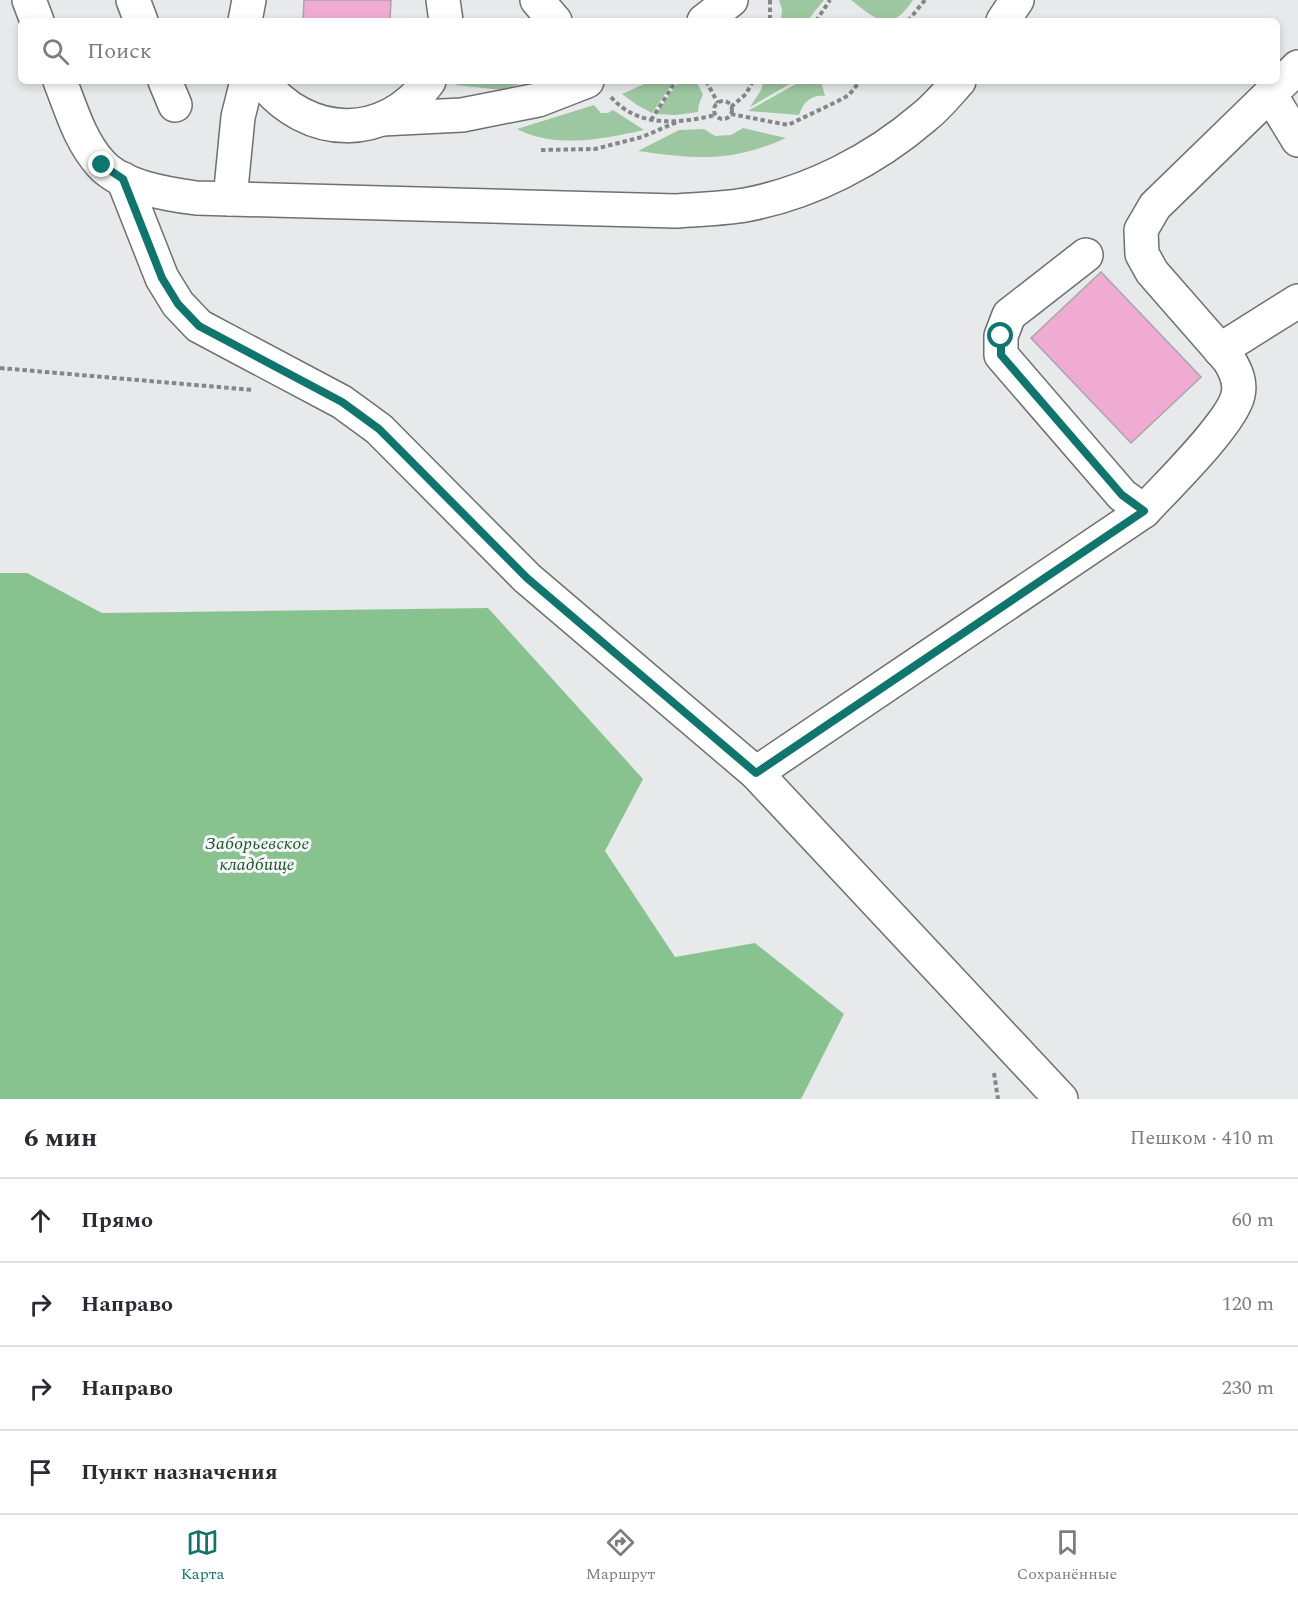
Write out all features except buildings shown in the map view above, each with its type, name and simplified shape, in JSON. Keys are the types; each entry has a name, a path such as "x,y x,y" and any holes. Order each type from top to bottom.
{"street":[{"path":"29,0 36,18"},
{"path":"133,0 140,18"},
{"path":"246,18 249,0"},
{"path":"443,0 446,18"},
{"path":"537,0 552,18"},
{"path":"705,18 720,0"},
{"path":"707,18 731,0"},
{"path":"1004,18 1017,0"},
{"path":"756,773 1144,511 1227,419 1238,396 1238,375 1220,350 1152,272 1142,254 1141,230 1155,206 1298,67"},
{"path":"61,84 84,140 102,165 123,179 157,192 196,198 676,211 744,205 797,191 851,166 890,143 926,116 956,84"},
{"path":"230,199 238,117 246,84"},
{"path":"264,84 288,108 305,117 343,126 382,119 462,115 538,100 596,85"},
{"path":"382,119 415,98 427,84"},
{"path":"1270,94 1298,140"},
{"path":"123,179 162,278 178,304 199,326 342,402 379,429 527,578 756,773 1061,1099"},
{"path":"1086,255 1009,315 1001,336 1001,355 1122,495 1144,511"},
{"path":"1220,350 1298,301"}],"path":[{"path":"770,0 770,18"},
{"path":"818,18 830,0"},
{"path":"910,18 925,0"},
{"path":"650,120 674,84"},
{"path":"708,84 718,103"},
{"path":"731,107 746,94 751,84"},
{"path":"731,114 788,125 843,98 857,84"},
{"path":"596,85 620,107 650,120 676,122"},
{"path":"716,115 714,109 718,103 727,101 731,107 731,114"},
{"path":"541,150 595,149 642,137 676,122 716,115 725,119 731,114"},
{"path":"0,368 261,390"}],"green space":[{"path":"779,0 824,0 809,18 781,18 782,9"},
{"path":"851,0 913,0 905,11 895,18 876,18"},
{"path":"456,84 519,84 501,90"},
{"path":"644,84 672,84 652,113 622,94"},
{"path":"677,84 698,84 703,94 698,112 676,115 656,114"},
{"path":"763,84 790,84 750,107"},
{"path":"796,84 822,84 825,96 816,96 809,100 799,115 748,111"},
{"path":"594,105 601,113 613,110 644,130 597,139 564,140 548,139 517,129"},
{"path":"743,128 786,138 748,152 713,157 638,151 679,130 704,129 715,136 731,135"},
{"name":"Заборьевское кладбище","path":"0,573 27,573 102,613 488,608 643,779 605,851 675,957 755,943 844,1014 801,1099 0,1099"}],"route":[{"path":"102,165 123,179 162,278 178,304 199,326 342,402 379,429 527,578 756,773 1144,511 1122,495 1001,355 1001,336"}]}
